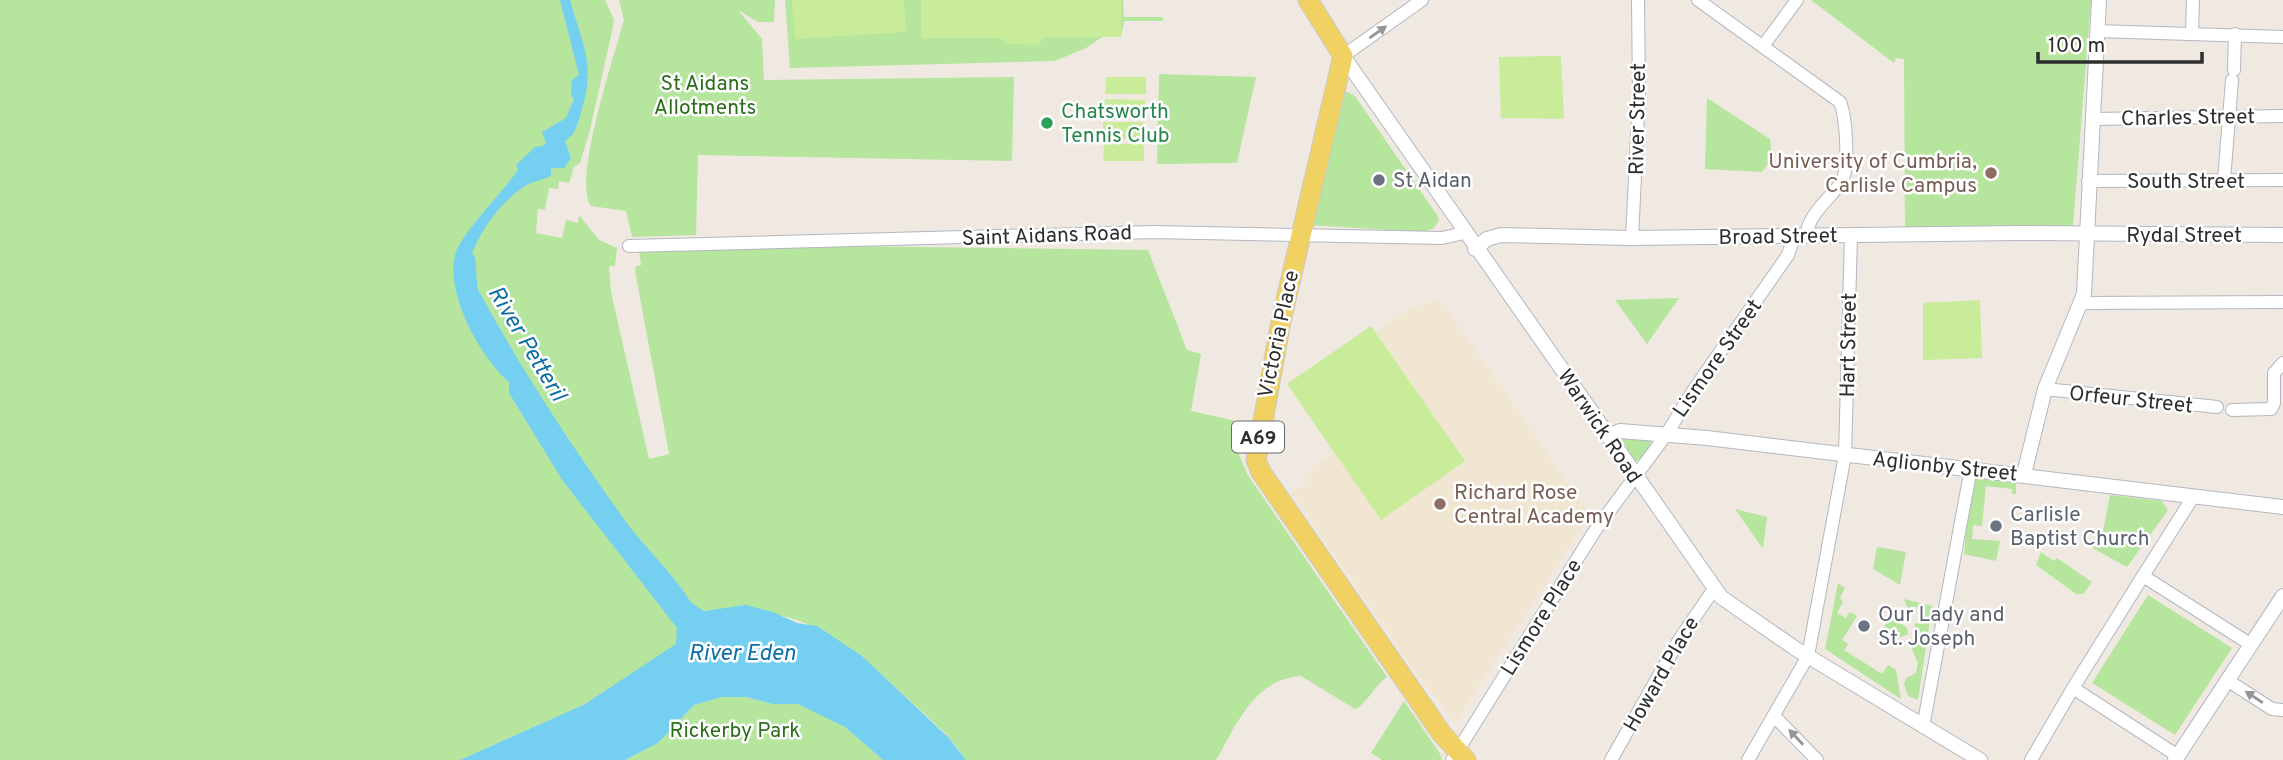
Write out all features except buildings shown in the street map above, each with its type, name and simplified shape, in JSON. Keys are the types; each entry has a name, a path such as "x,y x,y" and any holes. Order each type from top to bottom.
{"main road":[{"name":"Warwick Road","path":"1308,0 1343,56"},
{"name":"Victoria Place","path":"1343,56 1299,236 1263,406 1256,460 1347,598 1458,757"}],"street":[{"name":"River Street","path":"1632,239 1639,95 1639,0"},
{"name":"Lismore Street","path":"1635,478 1845,175 1845,113 1834,97 1698,0"},
{"path":"1763,46 1797,0"},
{"path":"2024,474 2045,389 2081,303 2099,0"},
{"path":"2192,33 2193,0"},
{"path":"1343,56 1418,3"},
{"path":"2097,31 2283,37"},
{"path":"2224,180 2235,34"},
{"name":"Warwick Road","path":"1343,56 1714,589 1726,601 1808,656 1839,672 1923,727 1980,760"},
{"name":"Charles Street","path":"2093,119 2283,116"},
{"name":"South Street","path":"2088,181 2283,180"},
{"name":"Saint Aidans Road","path":"629,246 1153,232 1442,238 1464,233"},
{"name":"Broad Street","path":"1475,248 1486,239 1501,235 1632,239 1851,234 2086,235"},
{"name":"Hart Street","path":"1748,760 1808,656 1845,455 1851,234"},
{"name":"Rydal Street","path":"2086,235 2283,234"},
{"path":"2081,303 2283,302"},
{"path":"2232,410 2271,409 2274,403 2274,373 2283,363"},
{"name":"Orfeur Street","path":"2045,389 2217,407"},
{"name":"Aglionby Street","path":"1607,436 1620,431 1666,435 2024,474 2283,507"},
{"path":"1923,727 1971,468"},
{"name":"Lismore Place","path":"1458,757 1553,594 1635,478"},
{"path":"2031,760 2193,497"},
{"path":"2143,576 2250,644"},
{"name":"Howard Place","path":"1611,760 1679,640 1714,589"},
{"path":"2073,688 2177,758 2283,596"},
{"path":"2227,680 2272,709 2283,710"},
{"path":"1774,716 1817,760"}],"shaded area":[{"name":"Richard Rose Central Academy","path":"1441,300 1590,515 1455,723 1409,664 1291,493 1308,482 1303,475 1334,453 1287,384 1371,326 1376,333 1409,308"}],"green space":[{"path":"0,0 605,0 614,20 589,134 580,163 574,167 569,183 559,181 558,189 549,188 545,210 538,209 536,233 562,238 566,220 578,223 579,215 599,240 617,248 615,266 609,266 611,292 649,459 669,454 636,276 635,267 641,265 639,250 839,246 1148,250 1187,350 1201,354 1191,411 1245,423 1239,454 1247,474 1387,677 1363,704 1355,709 1301,676 1271,685 1259,694 1240,718 1216,760 966,760 939,727 861,657 839,641 793,619 767,613 704,611 676,645 585,704 460,760 0,760"},
{"name":"St Aidans Allotments","path":"619,0 775,0 774,22 758,22 738,10 762,39 764,80 1014,77 1012,161 698,155 696,235 632,237 626,211 591,206 587,192 587,171 597,116 624,20"},
{"path":"785,0 1123,0 1124,17 1163,17 1163,21 1124,21 1121,37 1102,37 1086,48 1055,61 790,68"},
{"path":"792,0 904,0 906,32 795,39"},
{"path":"921,0 1121,0 1121,37 1045,37 1038,45 1006,44 1000,38 921,38"},
{"name":"University of Cumbria, Carlisle Campus","path":"1811,0 2091,0 2073,227 1905,228 1904,59 1896,58 1894,63"},
{"path":"1561,56 1564,119 1501,118 1499,57"},
{"path":"1159,74 1256,77 1237,163 1157,164"},
{"path":"1106,77 1146,77 1146,94 1105,94"},
{"path":"1341,89 1355,96 1437,215 1439,220 1434,228 1424,232 1309,225"},
{"path":"1707,98 1770,139 1772,158 1762,172 1705,169"},
{"path":"1105,99 1145,100 1145,116 1104,116"},
{"path":"1103,122 1143,122 1143,139 1103,139"},
{"path":"1104,144 1144,144 1144,161 1103,161"},
{"path":"1679,298 1647,344 1615,300"},
{"path":"1980,300 1982,358 1923,360 1923,303"},
{"path":"1371,326 1465,461 1381,520 1287,384"},
{"path":"1620,436 1651,441 1645,454 1634,461"},
{"path":"1975,477 2016,482 2016,494 2012,494 2012,489 1986,486 1982,526 1973,525 1972,539 2000,541 1996,561 1964,554 1971,479"},
{"path":"2110,495 2162,501 2168,510 2127,567 2087,545 2103,532"},
{"path":"1735,509 1767,517 1763,549"},
{"path":"1877,547 1906,552 1900,585 1873,569"},
{"path":"2041,552 2054,561 2057,558 2092,582 2083,594 2076,594 2036,565"},
{"path":"1838,583 1845,588 1840,598 1843,602 1837,613 1846,618 1850,612 1857,616 1842,640 1848,644 1844,650 1882,674 1888,665 1896,670 1901,699 1825,649"},
{"path":"2148,595 2232,648 2175,735 2092,683"},
{"path":"1904,599 1932,606 1918,700 1908,696 1904,685 1906,678 1916,673 1918,663 1912,649 1915,624 1923,622 1926,609 1911,606 1909,613"},
{"path":"1888,620 1896,620 1907,628 1908,634 1898,638 1887,633 1884,627"},
{"name":"Rickerby Park","path":"722,697 746,697 772,704 798,703 845,727 883,760 625,760 658,743 694,705"},
{"path":"1404,701 1442,760 1382,760 1371,753"}],"water":[{"name":"River Eden","path":"560,0 570,0 588,68 581,113 574,132 565,141 571,158 564,168 551,168 551,176 528,184 514,194 492,218 482,232 469,262 468,292 568,455 639,557 674,592 704,611 746,605 773,612 797,623 817,626 862,656 949,738 966,760 883,760 845,727 798,704 772,704 746,697 722,697 694,705 658,743 625,760 460,760 585,704 676,644 677,628 563,481 509,393 509,382 476,340 459,303 455,285 453,267 460,243 518,170 516,165 535,147 546,143 542,132 566,118 574,99 571,94 572,80 579,75"}],"waterway":[{"name":"River Petteril","path":"466,261 468,291 521,382 618,527 685,611"}],"place":[{"name":"Chatsworth Tennis Club","path":"1047,123"},
{"name":"University of Cumbria, Carlisle Campus","path":"1991,173"},
{"name":"St Aidan","path":"1379,180"},
{"name":"Richard Rose Central Academy","path":"1440,504"},
{"name":"Carlisle Baptist Church","path":"1996,526"},
{"name":"Our Lady and St. Joseph","path":"1864,626"}]}
